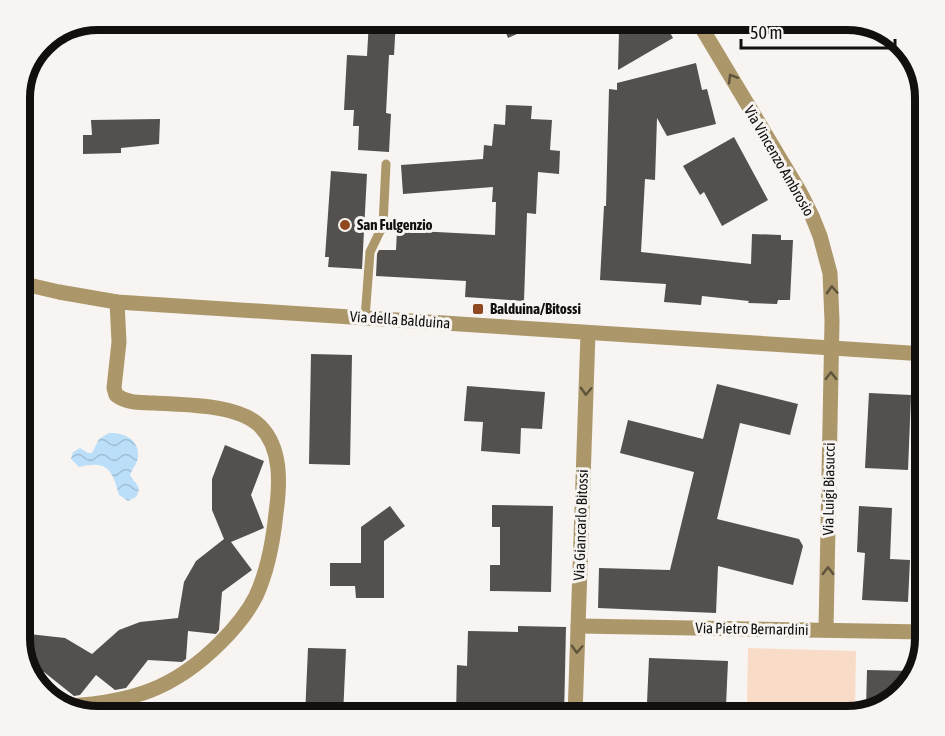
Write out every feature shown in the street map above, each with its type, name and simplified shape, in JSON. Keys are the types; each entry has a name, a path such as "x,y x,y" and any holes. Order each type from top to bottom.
{"street":[{"name":"Via Vincenzo Ambrosio","path":"703,30 800,192 820,236 832,285 832,349"},
{"name":"Via della Balduina","path":"30,285 117,302 915,353"},
{"path":"86,704 117,701 149,693 186,673 217,646 250,608 258,590 270,556 278,502 279,480 273,449 266,434 256,422 233,412 180,404 129,402 116,395 114,388 119,342 117,302"},
{"name":"Via Giancarlo Bitossi","path":"575,706 588,333"},
{"name":"Via Luigi Biasucci","path":"826,630 832,349"},
{"name":"Via Pietro Bernardini","path":"578,626 915,632"}],"lane":[{"path":"365,318 370,252 383,225 386,164"}],"shaded area":[{"path":"748,648 856,651 855,705 747,704"}],"water":[{"path":"109,433 130,438 138,451 137,460 130,475 139,490 136,497 128,501 119,495 111,473 103,466 79,467 71,459 73,452 80,448 92,453 99,439"}],"building":[{"path":"368,30 395,30 394,55 389,55 386,113 391,114 389,152 358,150 359,126 353,126 354,110 344,110 347,55 367,56"},
{"path":"505,30 526,30 508,38"},
{"path":"619,30 669,30 673,38 618,70"},
{"path":"696,63 702,90 707,89 716,124 667,136 657,118 655,180 645,179 641,252 751,264 752,234 781,235 781,240 793,240 790,300 778,300 777,304 748,303 749,301 702,296 701,305 664,302 666,284 600,280 604,206 606,206 609,89 617,90 617,83"},
{"path":"506,105 532,106 531,119 552,120 550,150 560,151 559,174 538,172 536,214 527,213 524,301 465,297 466,281 376,276 377,254 379,250 396,250 397,230 495,235 496,202 492,202 493,187 403,194 401,165 483,159 484,145 492,146 494,124 505,125"},
{"path":"160,119 159,144 121,148 121,153 83,154 83,135 92,135 91,120"},
{"path":"734,137 768,200 722,226 704,192 700,195 683,166"},
{"path":"331,171 367,174 362,269 328,267 329,257 325,257"},
{"path":"311,354 352,355 350,465 309,464"},
{"path":"717,384 798,404 790,435 740,423 717,519 799,539 803,546 793,585 718,566 716,613 598,608 599,568 670,570 694,472 620,453 628,420 703,439"},
{"path":"467,386 545,392 542,429 521,428 520,454 481,451 483,422 464,421"},
{"path":"869,393 911,395 908,470 865,468"},
{"path":"225,445 264,461 251,495 264,528 231,542 252,570 222,592 219,630 216,634 188,631 186,659 182,662 148,660 126,688 115,690 96,675 80,695 74,696 44,672 40,673 32,656 30,634 65,638 92,654 119,630 140,622 178,618 184,582 196,561 224,539 212,510 212,479"},
{"path":"492,505 553,506 551,592 490,591 490,565 500,565 500,527 492,527"},
{"path":"390,506 405,526 384,541 384,598 356,598 355,586 330,586 330,563 361,563 361,527"},
{"path":"859,506 892,508 890,559 910,560 908,602 862,600 865,553 857,552"},
{"path":"518,626 566,627 564,706 456,706 457,665 467,666 468,631 518,632"},
{"path":"308,648 346,649 343,706 305,706"},
{"path":"649,658 728,661 726,706 647,703"},
{"path":"867,670 906,671 889,692 866,704"}],"place":[{"name":"San Fulgenzio","path":"345,225"},
{"name":"Balduina/Bitossi","path":"478,309"}]}
